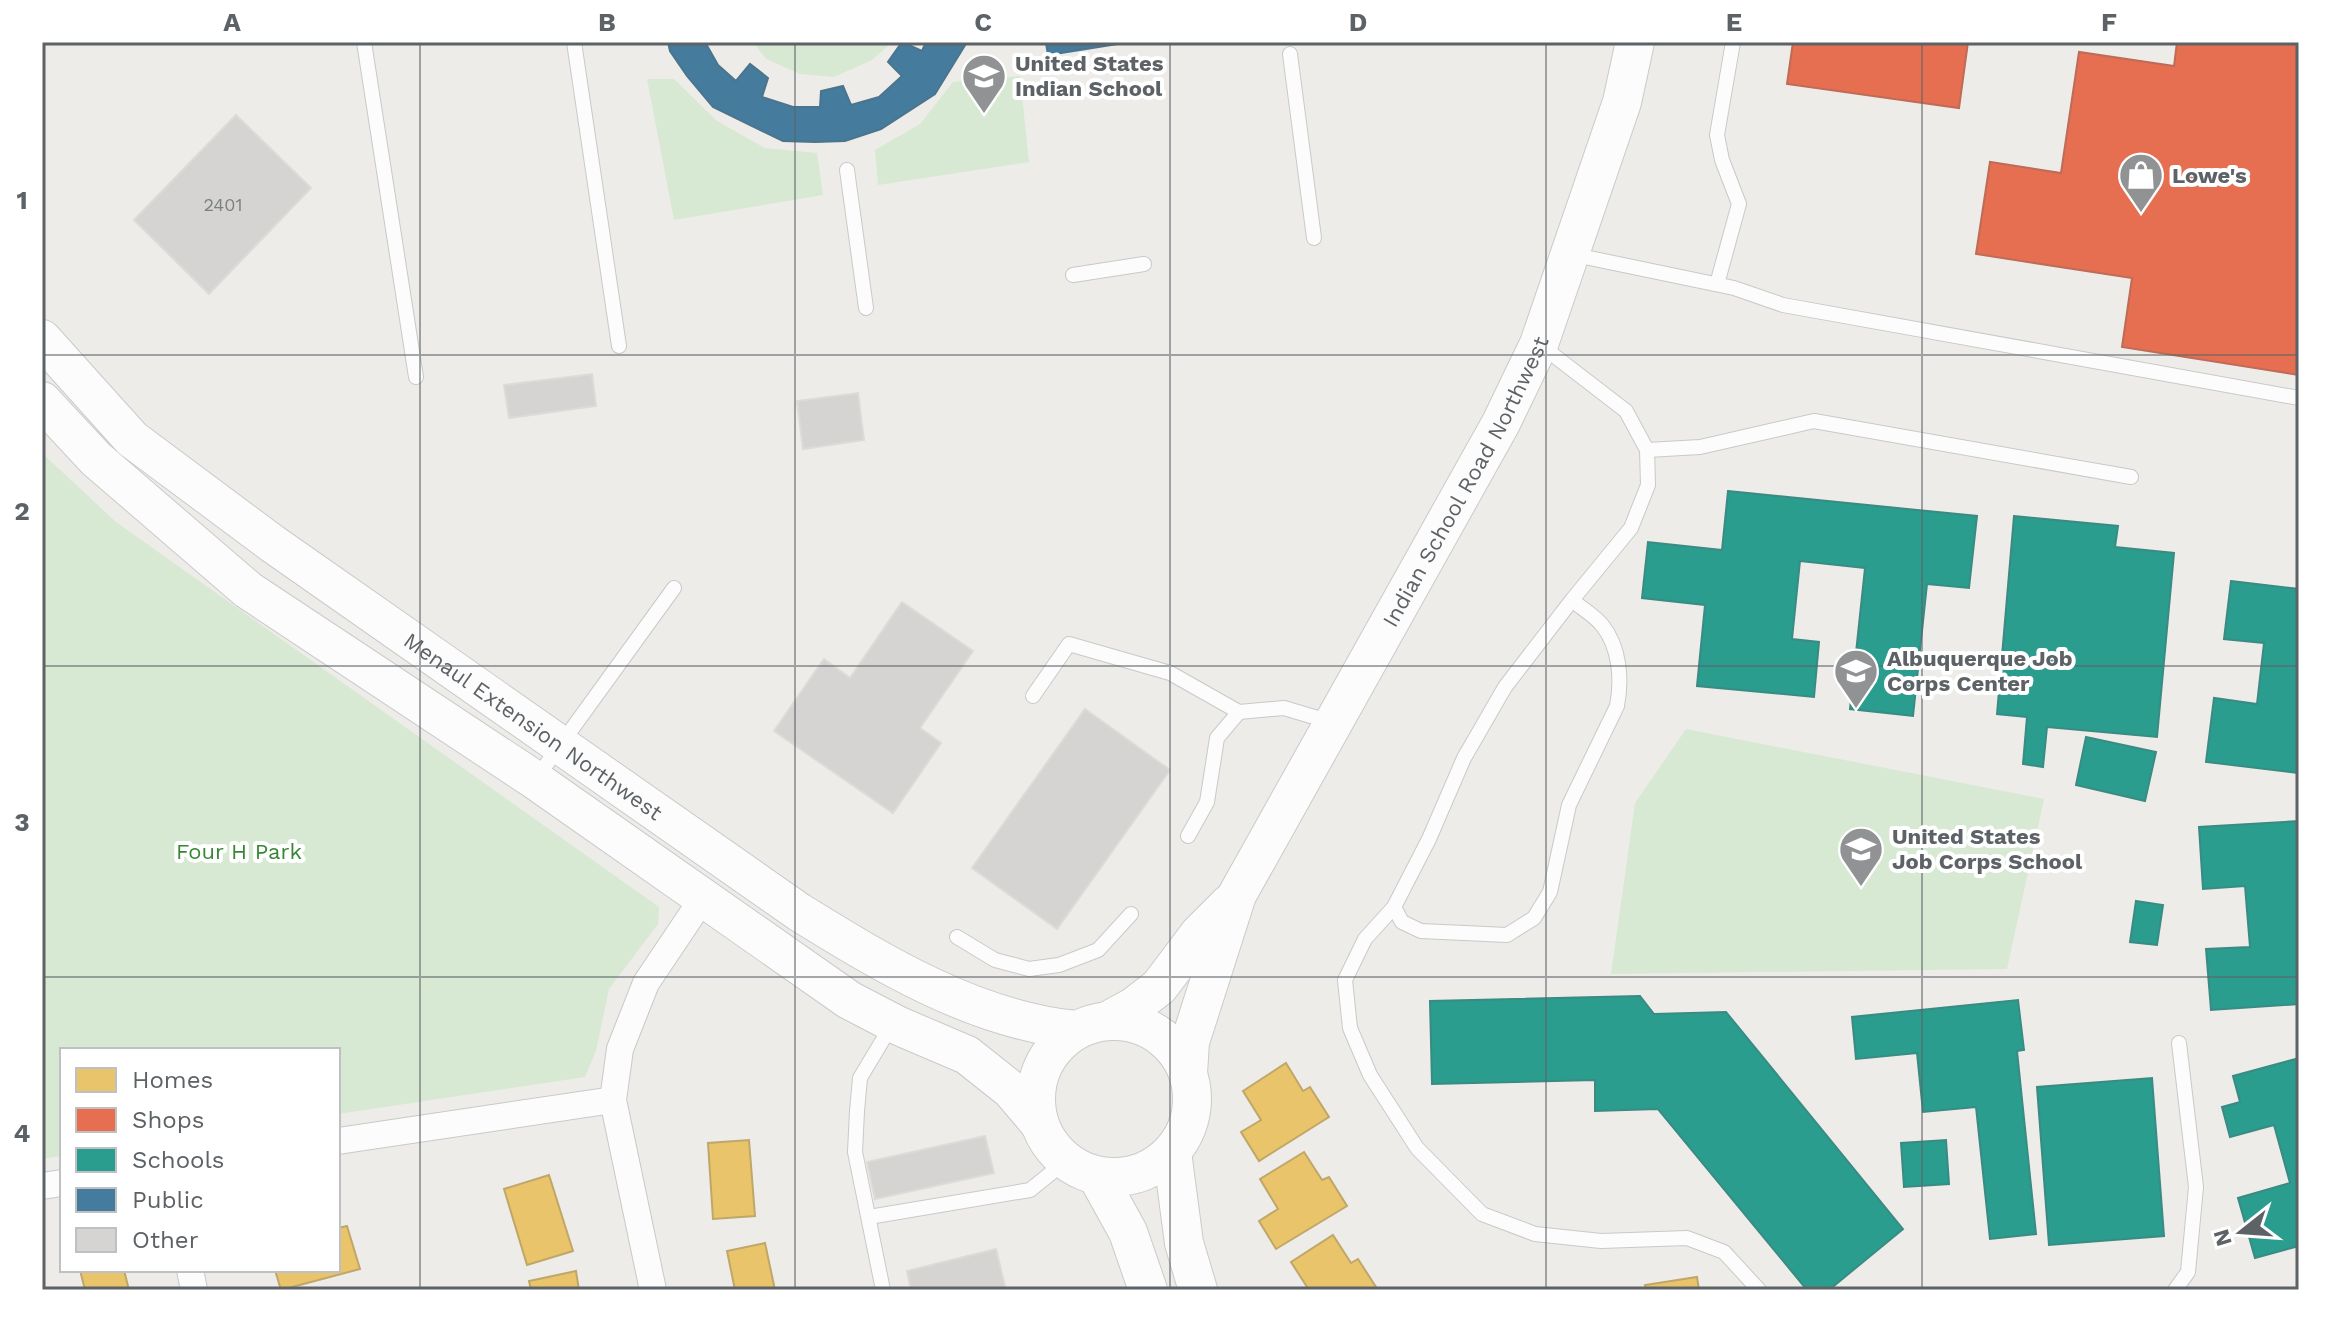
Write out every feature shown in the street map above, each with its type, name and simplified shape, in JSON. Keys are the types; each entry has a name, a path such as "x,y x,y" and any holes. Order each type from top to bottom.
{"main road":[{"name":"Indian School Road Northwest","path":"1188,1073 1190,1042 1237,895 1501,423 1539,344 1622,102 1635,42"},
{"name":"Menaul Extension Northwest","path":"42,339 132,439 273,544 799,912 866,954 928,986 1039,1026 1092,1025"},
{"name":"Menaul Extension Northwest","path":"42,401 96,459 248,590 535,780 849,1000 967,1055 1011,1090 1039,1123"},
{"name":"Indian School Road Northwest","path":"1092,1025 1133,1007 1159,987 1199,934 1237,895"},
{"path":"1081,1168 1117,1177 1137,1174 1156,1165 1172,1152 1184,1135 1191,1115 1193,1093 1188,1073 1176,1050 1158,1033 1134,1023 1092,1025 1055,1047 1041,1070 1036,1096 1039,1123 1050,1144 1081,1168 1128,1232 1148,1290"},
{"path":"1172,1152 1184,1243 1198,1290"}],"street":[{"path":"653,1290 613,1100 620,1049 646,983 703,898"},
{"path":"340,1141 613,1100"}],"lane":[{"path":"364,42 416,377"},
{"path":"574,42 619,346"},
{"path":"1717,284 1739,204 1722,160 1717,135 1733,42"},
{"path":"1290,54 1314,238"},
{"path":"847,170 866,308"},
{"path":"1570,254 1717,284 1783,305 2299,398"},
{"path":"1073,275 1144,264"},
{"path":"1539,344 1626,411 1647,450 1648,485 1631,528 1505,687 1470,746 1429,839 1394,907 1365,939 1345,980 1350,1028 1370,1075 1417,1148 1482,1214 1535,1234 1601,1241 1687,1238 1724,1252 1759,1290"},
{"path":"1647,450 1700,447 1814,421 2131,477"},
{"path":"535,780 674,588"},
{"path":"1394,907 1402,922 1421,931 1507,935 1534,918 1550,892 1569,805 1617,706 1620,690 1615,650 1602,625 1572,600"},
{"path":"1033,696 1069,644 1170,673 1239,712 1284,708 1335,723"},
{"path":"1188,836 1207,802 1217,738 1239,712"},
{"path":"957,937 995,960 1029,969 1059,965 1098,950 1131,914"},
{"path":"883,1290 855,1152 860,1078 893,1023"},
{"path":"2175,1290 2188,1272 2196,1187 2179,1043"},
{"path":"869,1217 1030,1190 1081,1168"}],"green space":[{"path":"753,42 893,42 872,60 834,77 800,74 766,59"},
{"path":"1020,76 1029,162 878,185 875,150 920,124 953,82"},
{"path":"647,79 674,79 717,121 765,148 817,153 823,195 674,220"},
{"name":"Four H Park","path":"42,453 116,522 659,907 658,924 609,989 596,1051 585,1077 340,1114 340,1048 60,1048 60,1156 42,1159"},
{"path":"1686,729 2044,799 2007,969 1611,974 1635,803"}],"building: Homes":[{"path":"1286,1063 1303,1091 1310,1087 1329,1117 1259,1161 1241,1132 1261,1120 1243,1091"},
{"path":"749,1140 755,1216 713,1219 708,1143"},
{"path":"1304,1152 1322,1180 1329,1177 1347,1206 1276,1249 1259,1221 1278,1209 1260,1179"},
{"path":"549,1175 573,1251 527,1265 504,1189"},
{"path":"347,1226 360,1269 281,1290 276,1272 340,1272 340,1228"},
{"path":"1333,1235 1351,1263 1358,1259 1376,1287 1372,1290 1309,1290 1291,1262"},
{"path":"765,1243 775,1290 735,1290 727,1251"},
{"path":"576,1271 579,1290 531,1290 529,1281"},
{"path":"80,1272 124,1272 129,1290 85,1290"},
{"path":"1697,1277 1699,1290 1646,1290 1645,1285"}],"building: Shops":[{"path":"1793,42 1968,42 1959,108 1787,84"},
{"name":"Lowe's","path":"2177,42 2299,42 2299,375 2122,347 2132,278 1976,254 1990,162 2061,173 2079,52 2174,66"}],"building: Schools":[{"path":"1728,491 1977,516 1969,588 1927,584 1913,716 1850,709 1865,568 1800,561 1792,639 1819,642 1814,697 1697,686 1705,605 1642,598 1648,542 1722,550"},
{"path":"2014,516 2118,526 2115,547 2174,553 2157,737 2047,727 2043,767 2023,764 2027,717 1997,714"},
{"path":"2231,581 2299,589 2299,773 2206,762 2214,698 2257,704 2264,643 2224,639"},
{"path":"2086,737 2156,752 2145,801 2076,785"},
{"path":"2299,821 2299,1004 2211,1010 2206,949 2250,947 2245,886 2203,889 2199,827"},
{"path":"2136,901 2163,905 2157,945 2130,942"},
{"path":"1640,996 1654,1014 1726,1012 1903,1229 1829,1290 1807,1290 1658,1109 1595,1111 1595,1080 1432,1084 1430,1001"},
{"path":"2018,1000 2024,1050 2017,1051 2036,1234 1990,1239 1976,1107 1923,1112 1917,1053 1856,1059 1852,1017"},
{"path":"2299,1058 2299,1246 2255,1258 2238,1198 2290,1183 2274,1125 2230,1137 2222,1107 2240,1102 2233,1076"},
{"path":"2152,1078 2164,1236 2049,1245 2037,1087"},
{"path":"1946,1140 1949,1184 1904,1187 1901,1143"}],"building: Public":[{"path":"668,42 705,42 718,65 736,81 750,64 768,78 762,97 793,107 820,107 821,91 843,86 851,105 879,97 902,76 888,62 902,42 922,51 926,42 967,42 935,94 881,129 845,141 815,142 783,141 713,107 687,76 670,51"},
{"path":"1029,42 1130,42 1048,55 1046,43"}],"building: Other":[{"path":"236,115 311,188 209,294 134,220"},
{"path":"592,374 596,406 509,418 504,385"},
{"path":"858,393 864,440 803,449 797,401"},
{"path":"902,602 973,651 920,728 941,743 893,813 774,731 824,659 850,678"},
{"path":"1085,709 1170,770 1057,929 972,868"},
{"path":"985,1136 994,1173 875,1199 867,1162"},
{"path":"996,1249 1006,1290 911,1290 907,1271"}],"place":[{"name":"United States Indian School","path":"984,115"},
{"name":"Lowe's","path":"2141,214"},
{"name":"Albuquerque Job Corps Center","path":"1856,710"},
{"name":"United States Job Corps School","path":"1861,888"}]}
